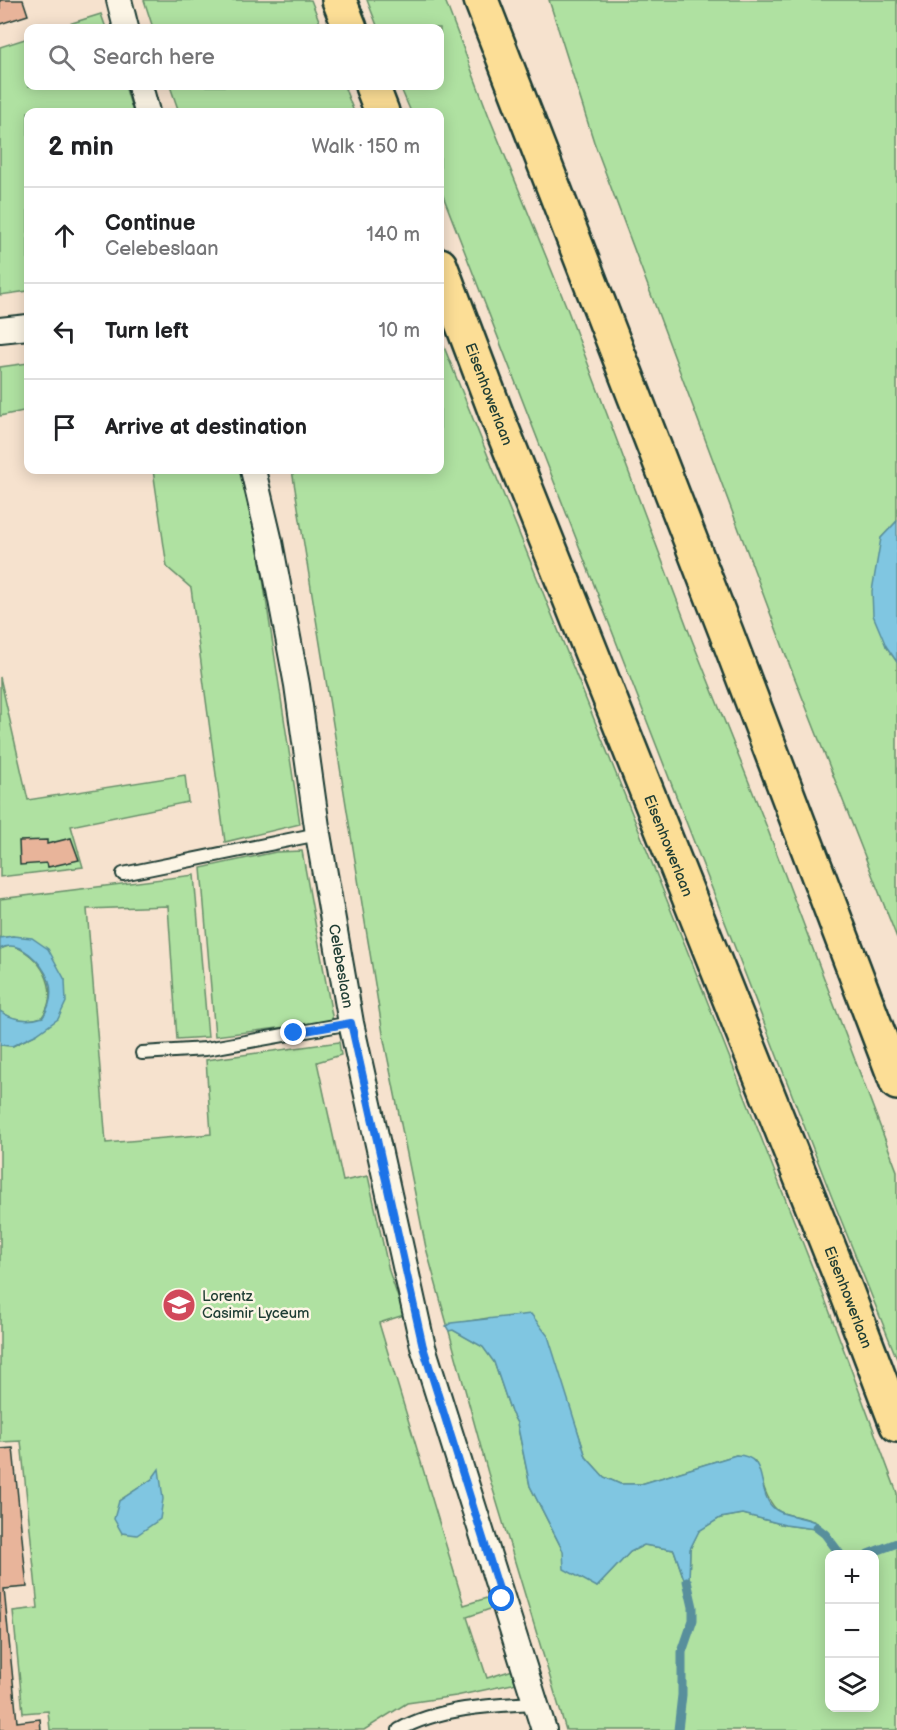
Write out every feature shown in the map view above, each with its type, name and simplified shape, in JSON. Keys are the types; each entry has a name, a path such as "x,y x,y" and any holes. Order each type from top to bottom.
{"main road":[{"path":"339,0 348,24"},
{"path":"481,0 722,621 897,1083"},
{"path":"374,90 380,108"},
{"name":"Eisenhowerlaan","path":"444,276 499,421 847,1293 897,1425"}],"street":[{"path":"119,0 125,24"},
{"path":"141,90 146,108"},
{"path":"0,330 24,327"},
{"name":"Celebeslaan","path":"254,474 270,542 297,685 318,834 351,1023 423,1347 544,1730"}],"lane":[{"path":"123,874 318,834"},
{"path":"142,1053 206,1049 351,1023"},
{"path":"399,1730 417,1720 491,1705 535,1703"}],"green space":[{"path":"144,0 311,0 320,24 152,24"},
{"path":"367,0 445,0 490,119 567,308 692,640 766,825 897,1171 897,1359 831,1195 444,198 444,108 409,108 402,90 444,90 444,24 376,24"},
{"path":"549,0 897,0 897,521 881,538 886,646 897,662 897,938 790,666 594,142"},
{"path":"101,14 105,24 69,24"},
{"path":"24,39 24,90 126,90 132,108 24,108 24,292 0,295 0,47"},
{"path":"171,90 346,90 352,108 178,108"},
{"path":"444,347 689,955 826,1302 897,1493 897,1730 566,1730 488,1473 426,1248 384,1040 293,474 444,474","holes":["488,1318 576,1426 586,1457 604,1477 620,1484 641,1484 736,1455 755,1461 775,1508 785,1514 817,1523 815,1529 785,1525 743,1514 720,1518 699,1530 690,1549 689,1581 685,1582 674,1550 644,1545 630,1552 597,1587 563,1551 530,1486 517,1423 494,1362 483,1347 453,1330 451,1324"]},
{"path":"24,364 24,411 0,416 0,367"},
{"path":"154,474 243,474 256,533 300,824 225,842 191,588 167,567"},
{"path":"0,677 28,800 185,775 188,802 71,826 83,867 0,877"},
{"path":"302,851 333,1021 215,1036 201,868 276,852"},
{"name":"Lorentz Casimir Lyceum","path":"194,875 208,1037 177,1039 168,906 87,909 106,1143 211,1134 206,1060 339,1042 341,1055 317,1062 343,1181 368,1176 389,1271 404,1315 379,1323 464,1605 490,1597 493,1608 467,1617 487,1678 513,1670 517,1683 456,1696 407,1703 364,1730 50,1730 48,1711 23,1713 13,1611 38,1608 21,1441 0,1442 0,1045 13,1046 37,1034 65,980 13,936 0,938 0,899","holes":["159,1470 122,1533 119,1501 152,1479"]},
{"path":"11,945 31,956 45,974 50,995 48,1006 42,1017 20,1019 0,1011 0,949"}],"water":[{"path":"897,521 897,662 886,646 873,615 872,591 881,538"},
{"path":"13,936 32,938 48,949 65,980 66,1002 58,1019 37,1034 12,1046 0,1045 0,1011 21,1019 43,1017 51,995 46,974 36,960 22,949 7,946 0,949 0,938"},
{"path":"531,1314 548,1336 586,1457 604,1477 620,1484 641,1484 736,1455 746,1456 757,1466 766,1497 774,1509 811,1520 817,1523 815,1529 785,1525 743,1514 720,1518 699,1531 690,1549 689,1581 685,1582 674,1550 644,1545 630,1552 597,1587 564,1569 563,1551 530,1486 517,1423 494,1362 483,1347 453,1330 449,1331 446,1326 451,1323"},
{"path":"159,1469 163,1499 160,1519 137,1535 122,1533 114,1519 119,1501 152,1479"}],"building":[{"path":"0,0 23,0 28,15 0,24"},
{"path":"71,838 79,860 48,867 47,863 20,865 19,841 47,840 47,844"},
{"path":"13,1448 27,1587 4,1589 17,1722 40,1719 41,1730 0,1730 0,1449"}],"waterway":[{"path":"816,1527 825,1534 837,1550"},
{"path":"879,1550 897,1543"},
{"path":"678,1730 682,1695 682,1652 693,1620 693,1607 687,1581"}],"place":[{"name":"Lorentz Casimir Lyceum","path":"179,1305"}],"route":[{"path":"294,1033 351,1023 423,1347 502,1599"}]}
